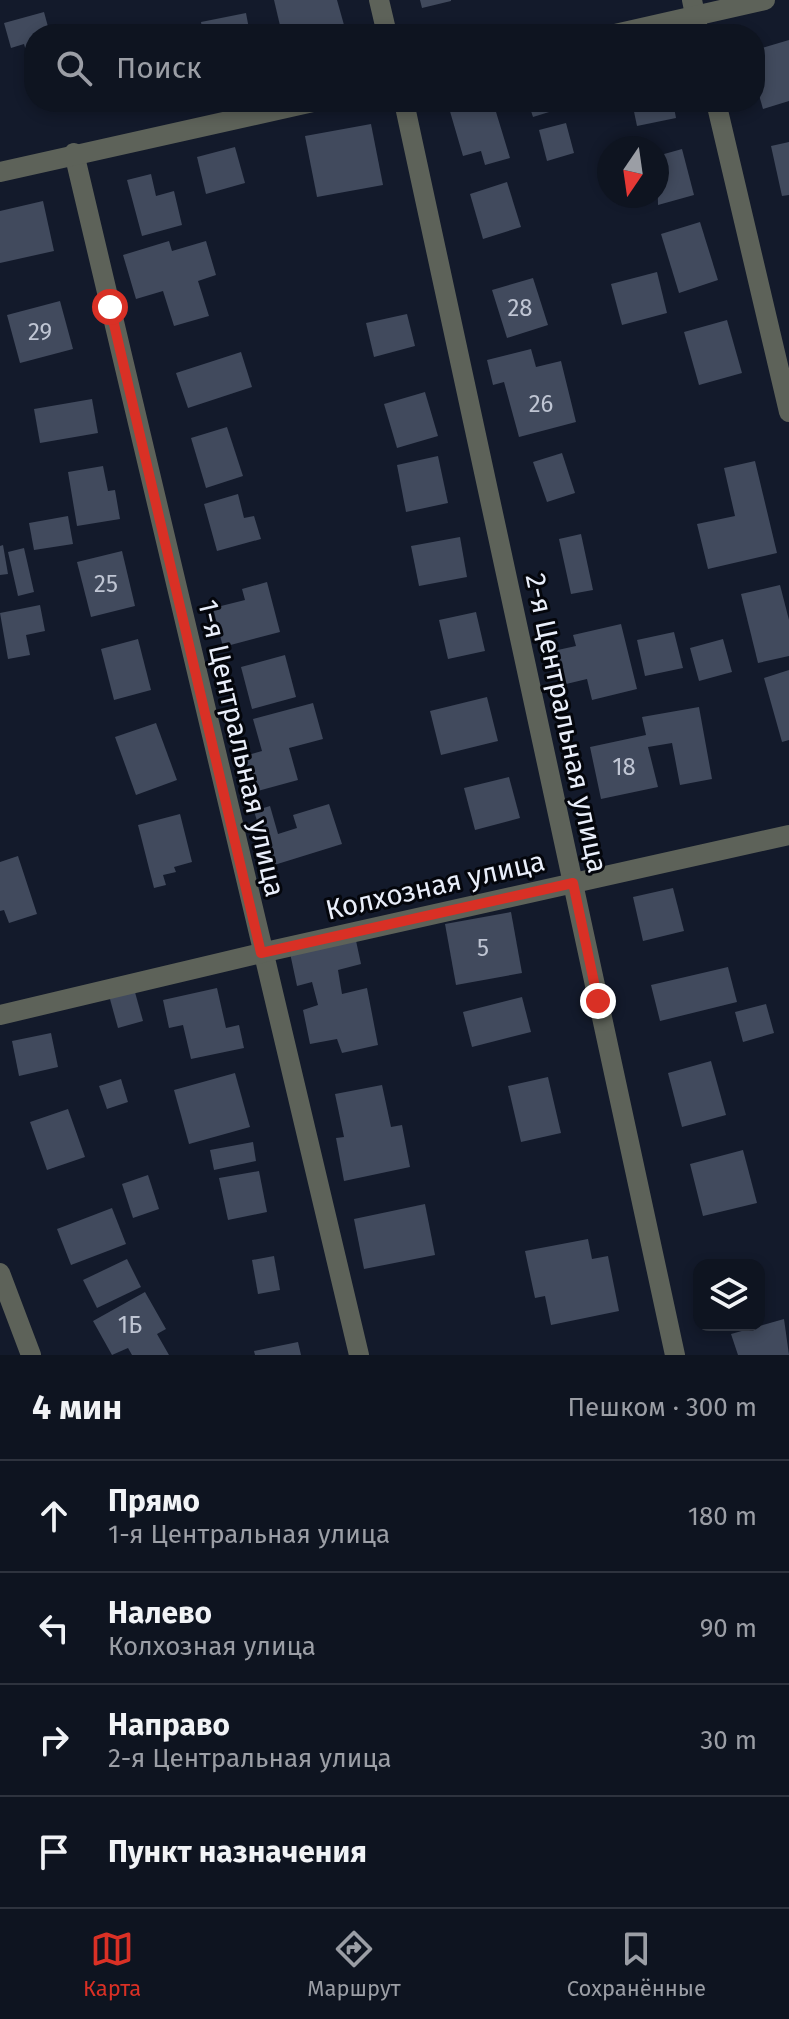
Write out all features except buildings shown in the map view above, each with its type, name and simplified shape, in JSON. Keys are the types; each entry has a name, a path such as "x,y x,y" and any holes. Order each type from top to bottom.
{"street":[{"path":"379,0 385,24"},
{"path":"662,24 765,0"},
{"path":"0,172 266,112"},
{"name":"2-я Центральная улица","path":"406,112 675,1355"},
{"path":"718,112 789,412"},
{"name":"1-я Центральная улица","path":"74,153 261,953 359,1355"},
{"name":"Колхозная улица","path":"0,1015 789,835"},
{"path":"0,1273 31,1355"}],"route":[{"path":"110,307 261,953 573,883 598,1001"}]}
